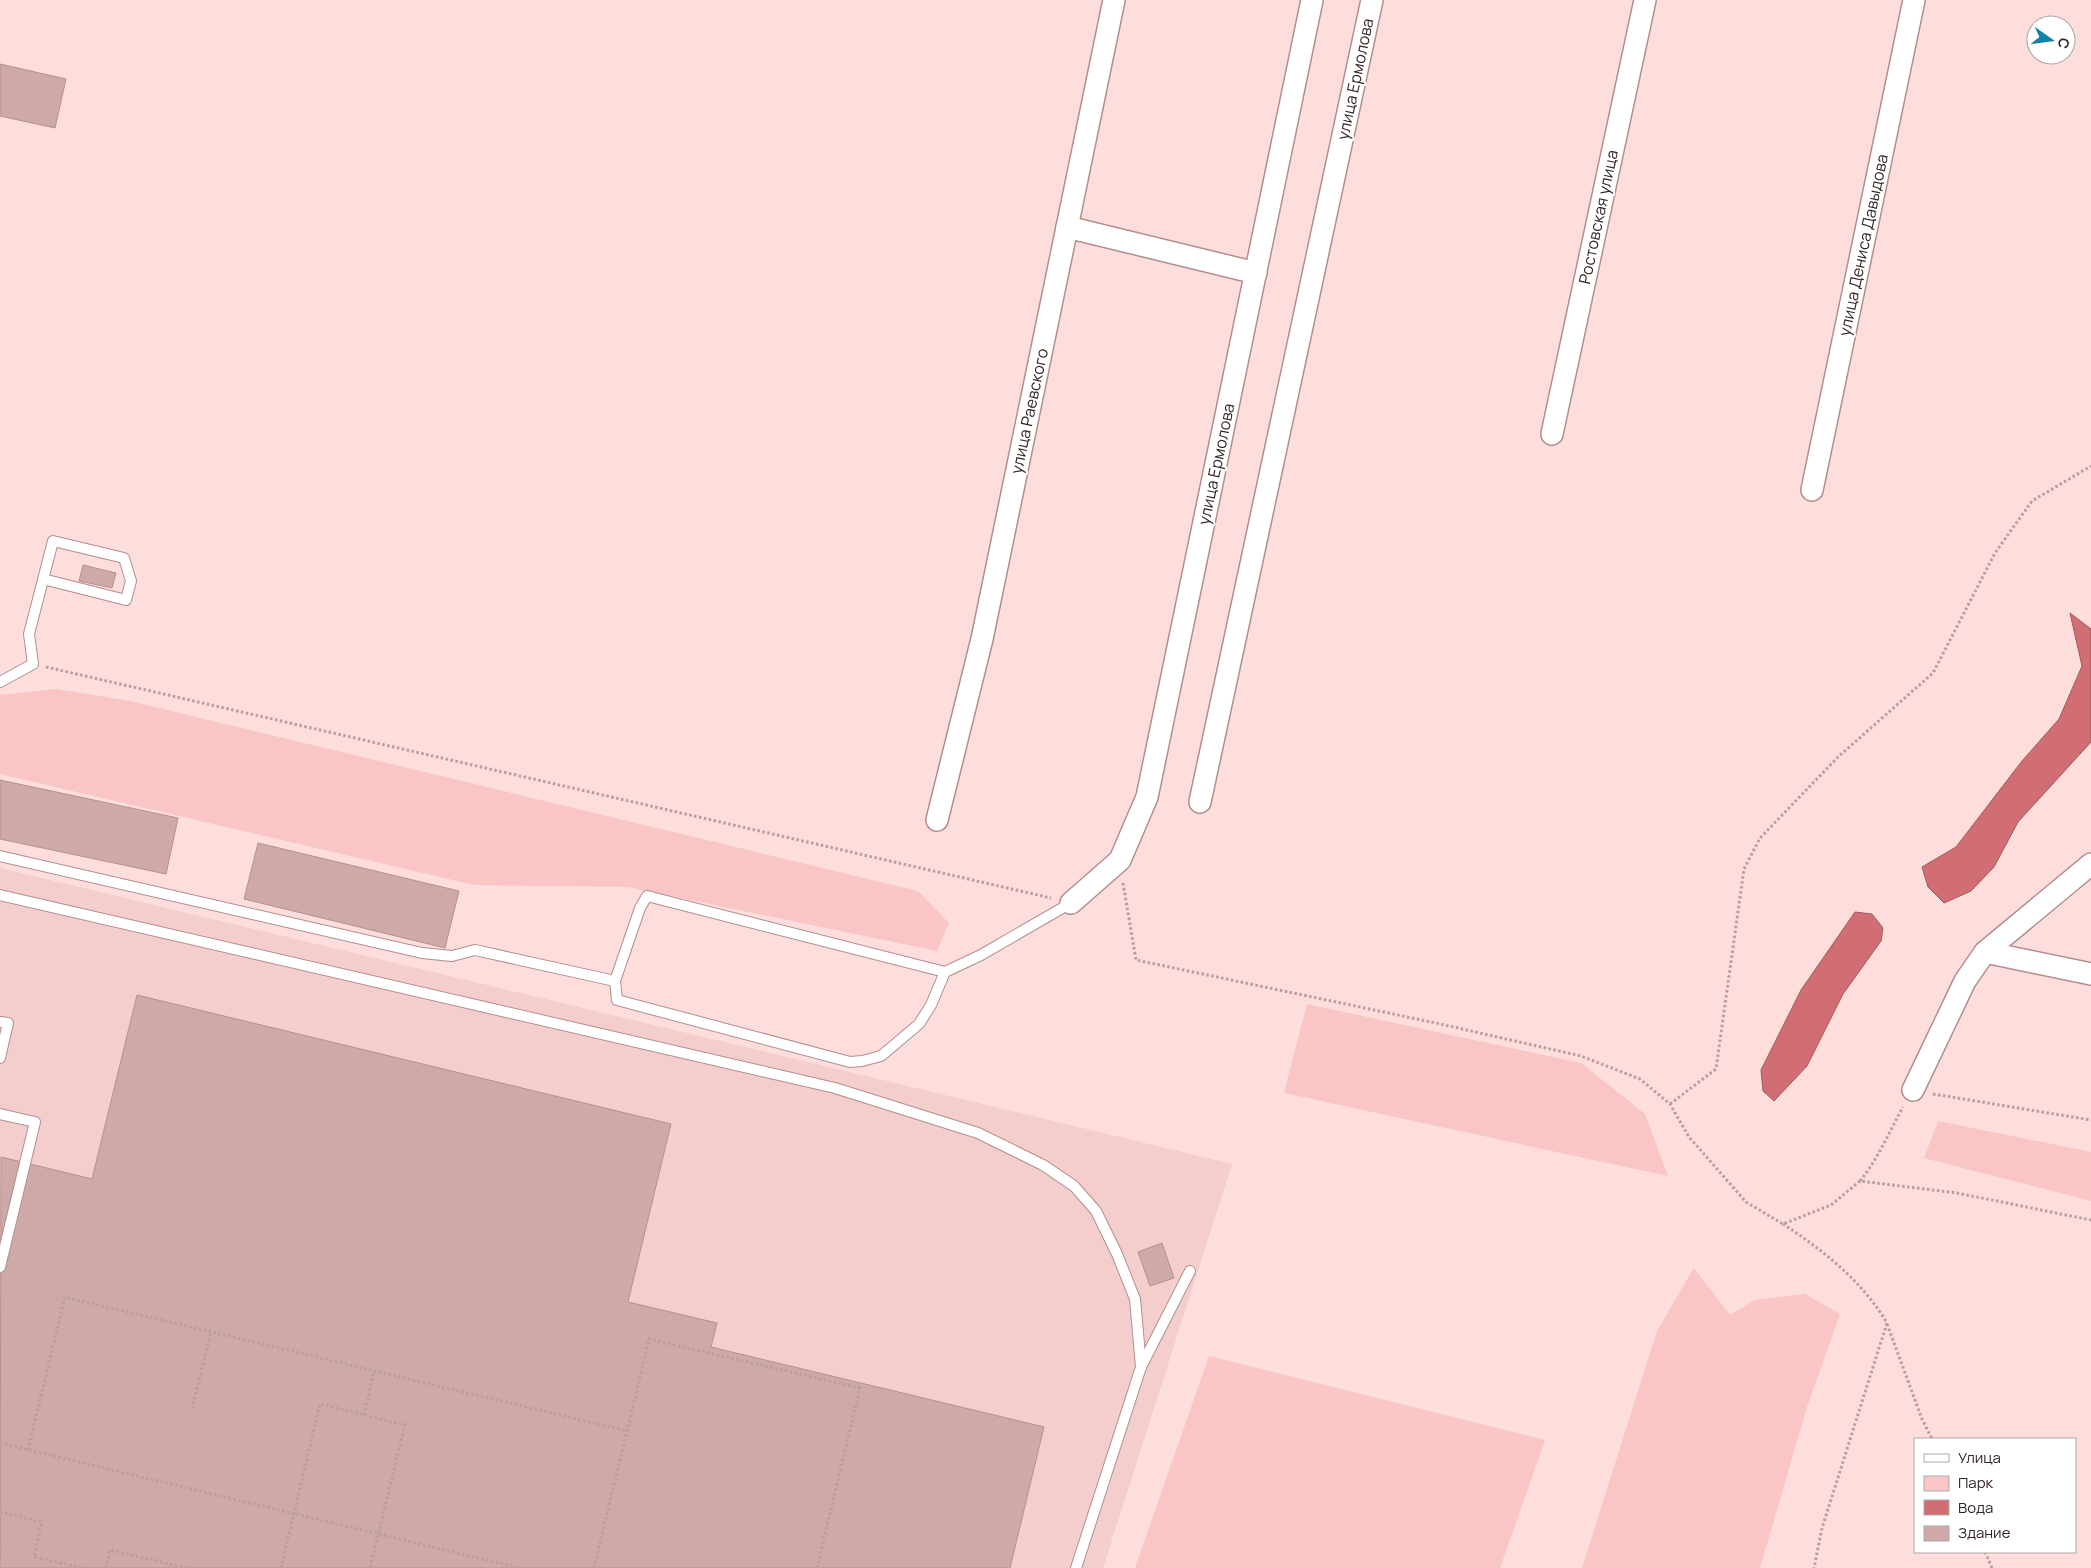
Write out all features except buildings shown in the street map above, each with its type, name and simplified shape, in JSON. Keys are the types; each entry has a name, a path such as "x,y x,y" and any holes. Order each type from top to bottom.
{"street":[{"name":"улица Раевского","path":"937,820 982,639 1114,0"},
{"name":"улица Ермолова","path":"1071,902 1120,860 1147,797 1312,0"},
{"name":"улица Ермолова","path":"1200,802 1372,0"},
{"name":"Ростовская улица","path":"1552,434 1645,0"},
{"name":"улица Дениса Давыдова","path":"1812,490 1914,0"},
{"path":"1067,227 1256,273"},
{"path":"1913,1090 1965,981 1985,952 2091,864"},
{"path":"1985,952 2091,974"}],"lane":[{"path":"0,682 33,664 29,634 43,579 53,541 124,558 131,581 126,600 43,579"},
{"path":"0,856 422,953 452,956 475,950 616,981"},
{"path":"0,895 834,1088 978,1133 1044,1165 1074,1186 1096,1211 1117,1254 1135,1299 1141,1367"},
{"path":"945,972 931,1005 919,1024 881,1056 862,1061 850,1062 617,1000 616,981 640,908 648,896 945,972 981,955 1071,902"},
{"path":"0,1022 8,1024 0,1058"},
{"path":"0,1114 36,1122 0,1267"},
{"path":"1076,1568 1141,1367 1190,1271"}],"path":[{"path":"1670,1104 1716,1069 1744,869 1760,838 1838,757 1933,673 1995,553 2032,501 2091,466"},
{"path":"33,664 1071,902"},
{"path":"1120,860 1136,960 1436,1023 1580,1056 1640,1079 1670,1104 1689,1138 1746,1202 1783,1224 1833,1260 1875,1303 1887,1323 1922,1419 1932,1438"},
{"path":"1783,1224 1831,1205 1860,1181 1874,1164 1881,1147 1913,1090 2091,1120"},
{"path":"1860,1181 1957,1193 2091,1220"},
{"path":"28,1450 65,1297 627,1431"},
{"path":"1814,1568 1822,1528 1887,1323"},
{"path":"192,1409 211,1332"},
{"path":"594,1568 649,1339 860,1388 817,1568"},
{"path":"364,1415 374,1371"},
{"path":"281,1568 320,1404 405,1425 370,1568"},
{"path":"0,1443 520,1568"},
{"path":"0,1512 42,1522 34,1557 83,1568"},
{"path":"106,1568 110,1550 187,1568"},
{"path":"1985,1553 1992,1568"}],"shaded area":[{"path":"0,868 1232,1164 1103,1568 0,1568"}],"green space":[{"path":"56,689 130,701 918,891 949,923 937,951 628,887 474,885 0,774 0,695"},
{"path":"1307,1004 1581,1063 1645,1114 1668,1176 1284,1093"},
{"path":"1938,1121 2091,1152 2091,1201 1924,1158"},
{"path":"1694,1268 1730,1315 1755,1300 1805,1294 1840,1314 1807,1407 1760,1568 1582,1568 1657,1331"},
{"path":"1209,1356 1545,1440 1500,1568 1135,1568"}],"water":[{"path":"2070,613 2091,629 2091,742 2018,822 1994,867 1971,891 1944,903 1928,887 1922,867 1956,847 2022,761 2059,719 2082,666"},
{"path":"1855,912 1872,914 1883,928 1881,941 1843,994 1807,1066 1774,1101 1763,1091 1761,1070 1801,990"}]}
